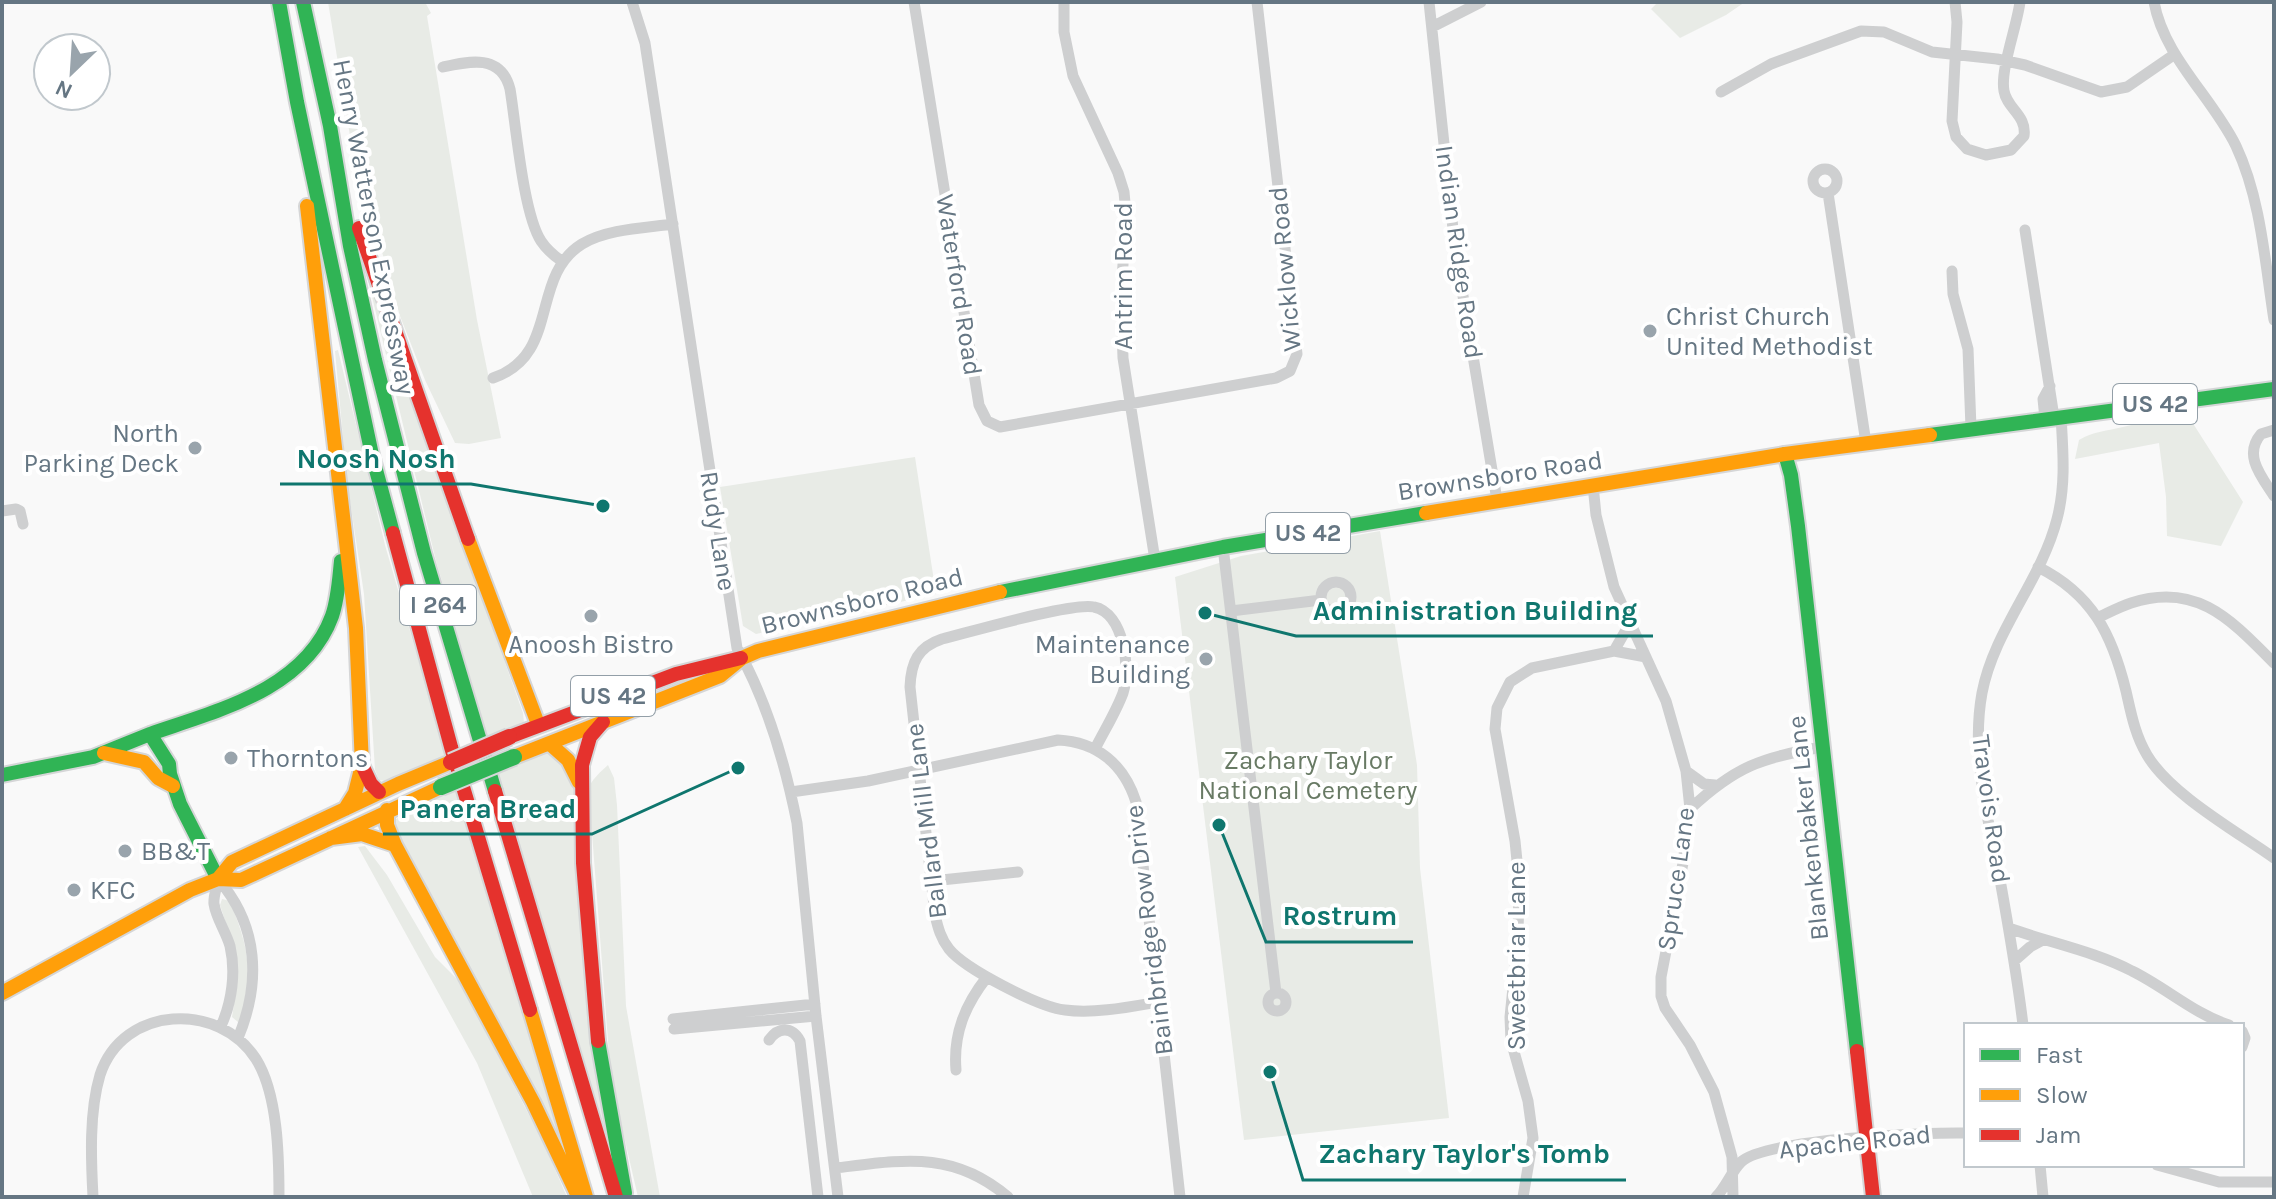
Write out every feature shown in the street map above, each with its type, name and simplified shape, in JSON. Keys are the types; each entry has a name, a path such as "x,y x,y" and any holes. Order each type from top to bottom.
{"main road":[{"name":"Henry Watterson Expressway","path":"279,2 297,102 369,441 451,747 586,1197"},
{"name":"Henry Watterson Expressway","path":"303,2 375,360 424,553 616,1197"},
{"path":"297,102 356,628 362,765 355,793 345,809"},
{"path":"330,126 374,276 489,599 538,724 550,744 560,750 572,765 581,786"},
{"name":"Brownsboro Road","path":"218,879 232,862 379,792 538,724 717,661 742,658 812,636 911,612 1223,547 1497,500 1785,454 2274,389"},
{"name":"Blankenbaker Lane","path":"1785,454 1791,475 1873,1197"},
{"path":"2,775 104,753 263,691 288,674 315,650 334,609 345,529"},
{"name":"Brownsboro Road","path":"218,879 241,880 436,789 720,676 742,658"},
{"path":"603,722 585,748 581,786 583,863 597,1040 626,1197"},
{"path":"150,734 169,764 170,779 218,879"},
{"path":"104,753 144,762 158,778 170,779"},
{"path":"362,765 387,810 387,825 395,845 533,1102 578,1197"},
{"path":"331,838 362,834 395,845"},
{"name":"US 42","path":"2,993 151,910 218,879"}],"street":[{"name":"Rudy Lane","path":"632,2 645,43 737,648 757,686 791,792 797,823 838,1197"},
{"name":"Waterford Road","path":"914,2 980,412 994,425 1007,427 1130,405"},
{"name":"Antrim Road","path":"1064,2 1064,32 1073,76 1124,192 1126,214 1121,326 1130,405 1155,560"},
{"name":"Wicklow Road","path":"1130,405 1276,378 1290,371 1296,361 1257,2"},
{"name":"Indian Ridge Road","path":"1429,2 1455,248 1497,500"},
{"path":"1432,27 1481,2"},
{"path":"1955,2 1957,22 1952,126 1963,145 1981,155 2005,153 2024,136 2021,117 2004,92 2020,2"},
{"path":"2154,2 2160,24 2175,54 2220,118 2247,174 2274,320"},
{"path":"1721,92 1771,64 1861,31 1884,32 1924,51 2008,61 2086,88 2108,92 2127,87 2175,54"},
{"path":"443,67 483,62 504,74 510,89 532,220 549,252 563,262"},
{"path":"1828,193 1866,443"},
{"path":"493,378 512,369 533,347 549,292 563,262 578,247 592,239 673,224"},
{"name":"Travois Road","path":"2023,1023 1981,776 1979,717 1989,667 2038,567 2057,521 2062,496 2064,465 2053,417 2043,399 2050,385 2025,230"},
{"path":"1952,271 1953,294 1968,349 1971,428"},
{"path":"2274,430 2261,434 2252,455 2274,496"},
{"name":"Spruce Lane","path":"1593,485 1596,515 1614,587 1666,701 1686,771 1690,809 1661,977 1661,996 1714,1092 1732,1157 1733,1197"},
{"path":"2,511 20,511 23,524"},
{"path":"1223,547 1276,993"},
{"path":"2038,567 2073,588 2097,618 2118,662 2138,738 2158,771 2183,793 2274,858"},
{"path":"2097,618 2148,598 2193,600 2222,614 2274,663"},
{"path":"1231,611 1321,600"},
{"name":"Ballard Mill Lane","path":"1095,749 1119,701 1125,678 1121,635 1114,620 1102,610 1077,607 933,642 917,656 912,666 910,687 935,915 942,938 953,954 987,977 1033,1000 1062,1010 1081,1011 1158,1002"},
{"path":"1614,651 1630,623"},
{"name":"Sweetbriar Lane","path":"1523,1197 1531,1160 1533,1121 1511,1041 1519,881 1495,715 1506,688 1521,673 1541,665 1614,651 1646,657"},
{"path":"791,792 844,786 1051,741 1073,741 1095,749"},
{"path":"1690,809 1715,785 1759,761 1822,747"},
{"name":"Bainbridge Row Drive","path":"1095,749 1125,776 1136,802 1180,1197"},
{"path":"1686,771 1704,784 1715,785"},
{"path":"932,881 1018,872"},
{"path":"218,879 214,903 226,934 232,965 230,1032"},
{"path":"218,879 232,895 248,934 252,955 252,997 230,1032"},
{"path":"2009,928 2128,968 2154,981 2213,1022"},
{"path":"2014,961 2043,940"},
{"path":"956,1070 955,1044 960,1023 987,977"},
{"path":"674,1024 816,1010"},
{"path":"93,1197 96,1095 100,1075 113,1051 137,1030 161,1020 194,1019 230,1032 261,1068 268,1091 278,1155 279,1197"},
{"path":"769,1040 775,1032 784,1029 791,1030 800,1041 818,1197"},
{"name":"Apache Road","path":"1716,1197 1743,1160 1763,1152 1867,1137 1964,1133"},
{"path":"836,1168 903,1160 945,1163 980,1176 1008,1197"},
{"path":"2040,1167 2043,1197"},
{"path":"2164,1167 2219,1182 2274,1182"}],"green space":[{"path":"328,2 425,2 431,13 427,16 477,320 501,438 469,444 455,443 425,380 400,316 351,142"},
{"path":"1658,2 1745,2 1680,38 1651,9"},
{"path":"367,276 523,713 524,723 488,738 436,561"},
{"path":"338,350 385,545 446,755 385,781 379,780 375,770 364,594 347,481 335,351"},
{"path":"2187,414 2243,502 2221,546 2167,536 2159,443 2075,459 2079,440 2090,435"},
{"path":"915,457 936,594 756,634 743,626 720,487"},
{"name":"Zachary Taylor National Cemetery","path":"1380,531 1417,765 1420,868 1449,1118 1244,1140 1175,577 1241,556"},
{"path":"551,751 557,756 573,789 604,1125 498,773"},
{"path":"608,765 614,778 617,805 626,1006 660,1197 638,1197 611,1080 592,833 586,803 592,781"},
{"path":"457,789 565,1150 392,824 434,798"},
{"path":"365,846 387,875 435,957 461,983 544,1144 567,1197 533,1197 477,1063 358,847"},
{"path":"222,899 230,901 247,960 245,1002 241,1021 238,1022 232,1017 237,985 235,952 220,905"}],"traffic: fast":[{"path":"279,2 297,102 372,455 393,533"},
{"path":"303,2 375,360 424,553 495,791"},
{"path":"1930,435 2274,389"},
{"path":"1785,454 1798,526 1857,1051"},
{"path":"1000,592 1223,547 1426,513"},
{"path":"150,734 256,694 280,680 301,662 319,641 332,616 341,561"},
{"path":"150,734 169,764 180,804 218,879"},
{"path":"2,775 93,757 150,734"},
{"path":"441,787 514,757"},
{"path":"598,1041 625,1193"}],"traffic: slow":[{"path":"307,206 356,628 362,765 355,793 345,809"},
{"path":"1426,513 1785,454 1930,435"},
{"path":"468,539 538,724"},
{"path":"514,757 720,676 742,658 758,651 1000,592"},
{"path":"550,744 568,760 579,782"},
{"path":"104,753 144,762 158,778 173,786"},
{"path":"218,879 232,862 451,762"},
{"path":"2,993 190,890 218,879 241,880 441,787"},
{"path":"387,810 387,825 395,845 533,1102 576,1192"},
{"path":"331,838 362,834 395,845"},
{"path":"530,1010 586,1197"}],"traffic: jam":[{"path":"359,228 468,539"},
{"path":"393,533 451,747 530,1010"},
{"path":"509,737 676,674 741,658"},
{"path":"598,1041 583,863 582,765 590,737 603,722"},
{"path":"451,762 509,737"},
{"path":"362,765 371,784 379,792"},
{"path":"495,791 616,1197"},
{"path":"1857,1051 1873,1197"}],"place":[{"name":"Christ Church United Methodist","path":"1650,331"},
{"name":"North Parking Deck","path":"195,448"},
{"name":"Noosh Nosh","path":"603,506"},
{"name":"Administration Building","path":"1205,613"},
{"name":"Anoosh Bistro","path":"591,616"},
{"name":"Maintenance Building","path":"1206,659"},
{"name":"Thorntons","path":"231,758"},
{"name":"Panera Bread","path":"738,768"},
{"name":"Rostrum","path":"1219,825"},
{"name":"BB&T","path":"125,851"},
{"name":"KFC","path":"74,890"},
{"name":"Zachary Taylor's Tomb","path":"1270,1072"}]}
